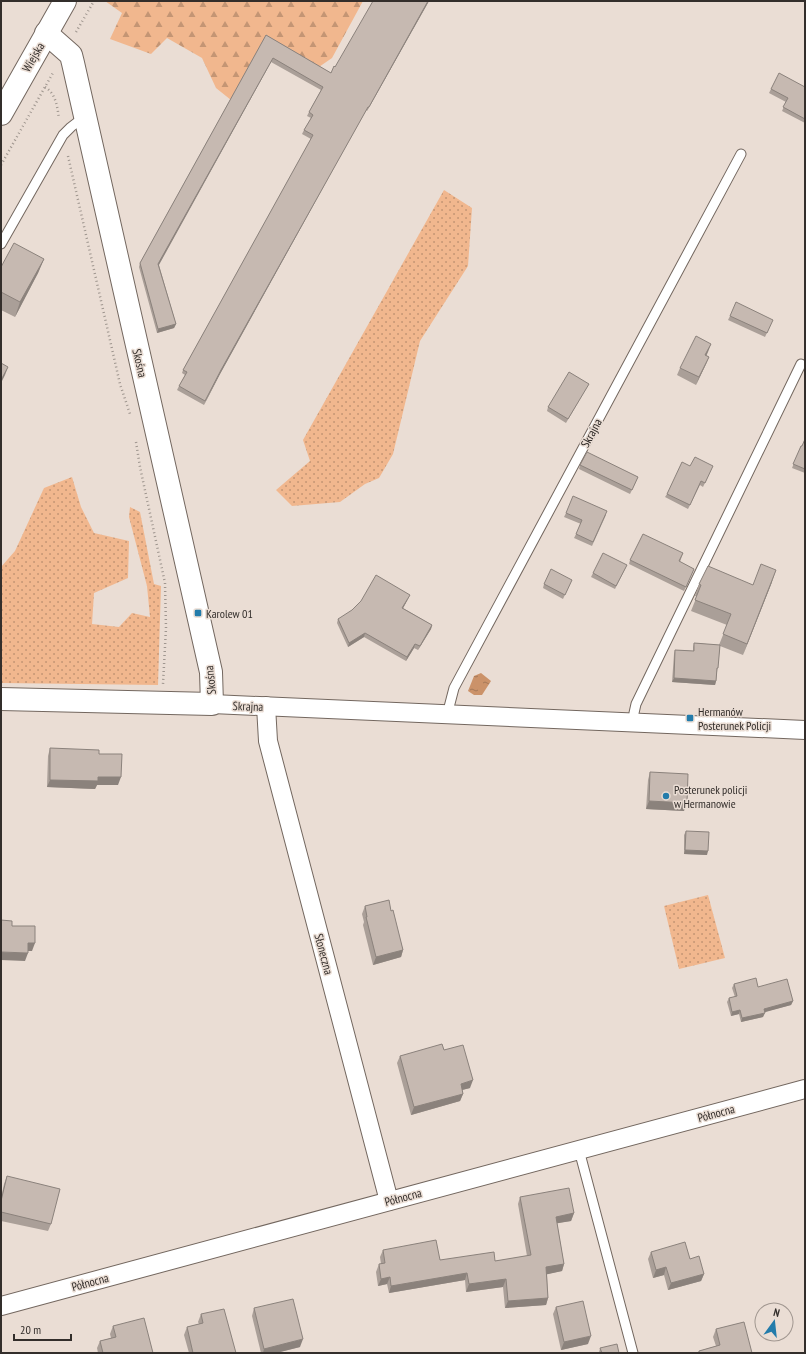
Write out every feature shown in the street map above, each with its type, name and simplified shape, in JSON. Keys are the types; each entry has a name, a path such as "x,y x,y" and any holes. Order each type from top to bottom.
{"street":[{"name":"Wiejska","path":"1,114 65,1"},
{"name":"Skośna","path":"46,33 71,55 211,672 212,704"},
{"name":"Skrajna","path":"1,699 266,706 805,730"},
{"name":"Słoneczna","path":"266,706 268,741 389,1201"},
{"name":"Północna","path":"1,1306 805,1089"}],"lane":[{"path":"1,244 63,135 70,127 85,116"},
{"name":"Skrajna","path":"447,715 454,688 741,154"},
{"path":"633,723 636,704 801,364"},
{"path":"579,1150 633,1353"}],"path":[{"path":"1,165 94,1"},
{"path":"45,87 50,90 55,98 120,384 130,414"},
{"path":"136,439 136,448 165,583 166,628 162,703"}],"green space":[{"path":"105,1 363,1 332,58 316,69 264,39 231,100 216,88 202,58 167,38 151,54 110,39 122,13"},
{"path":"444,190 472,208 468,266 420,341 393,454 379,478 365,484 340,502 292,506 276,490 310,461 303,440"},
{"path":"72,477 81,507 94,533 129,541 128,578 94,593 92,624 119,627 132,613 150,617 147,586 129,517 130,507 140,512 154,584 161,586 158,685 1,683 1,567 15,551 44,488"},
{"path":"708,895 725,958 679,969 664,906"}],"water":[{"path":"481,673 491,681 482,695 474,695 468,691 474,676"}],"building":[{"path":"373,1 428,1 205,401 179,386 187,372 183,370 313,135 304,130 313,115 309,112 323,87 273,58 158,264 176,324 158,329 140,263 266,35 331,73"},
{"path":"779,73 805,87 805,119 783,107 788,98 771,89"},
{"path":"14,243 44,259 20,302 1,292 1,267"},
{"path":"736,302 773,320 767,333 730,316"},
{"path":"696,336 711,344 705,355 709,357 699,377 680,368"},
{"path":"1,363 8,367 1,380"},
{"path":"569,372 589,384 568,419 548,407"},
{"path":"805,439 805,469 793,464"},
{"path":"587,452 638,477 632,490 580,465"},
{"path":"695,457 713,466 705,483 701,481 690,505 667,494 682,462 690,466"},
{"path":"573,496 607,511 593,542 576,534 582,520 566,513"},
{"path":"643,534 683,553 679,561 694,569 686,587 630,560"},
{"path":"603,553 627,565 616,586 593,573"},
{"path":"761,564 776,570 747,644 723,634 731,614 695,600 701,585 699,584 708,566 753,585"},
{"path":"551,569 572,580 565,595 544,584"},
{"path":"376,575 410,595 402,608 432,625 420,646 415,644 407,657 365,633 349,643 338,619 352,610 361,601"},
{"path":"694,643 720,645 716,681 674,678 675,650 694,651"},
{"path":"50,748 99,750 99,754 122,754 121,777 98,777 98,781 50,780"},
{"name":"Posterunek policji w Hermanowie","path":"650,772 688,774 687,803 649,801"},
{"path":"686,831 709,832 708,851 685,850"},
{"path":"389,900 403,950 376,957 366,917 365,906"},
{"path":"1,920 12,921 12,926 35,926 35,943 28,943 28,953 1,952"},
{"path":"756,978 758,987 787,979 793,1001 764,1009 765,1013 742,1018 740,1010 732,1012 729,998 737,996 734,984"},
{"path":"442,1044 444,1050 463,1045 473,1080 461,1084 463,1094 414,1107 400,1056"},
{"path":"7,1176 60,1189 51,1224 1,1212 1,1201"},
{"path":"569,1188 574,1213 556,1217 564,1264 546,1267 548,1298 508,1301 506,1279 469,1284 467,1273 391,1286 390,1277 381,1279 379,1264 385,1263 383,1250 436,1240 440,1260 494,1252 495,1261 531,1255 520,1197"},
{"path":"685,1242 690,1259 699,1256 704,1274 671,1283 666,1267 656,1270 651,1252"},
{"path":"293,1299 303,1339 264,1349 254,1308"},
{"path":"583,1301 591,1336 564,1342 556,1307"},
{"path":"224,1309 236,1353 193,1353 187,1327 203,1323 201,1314"},
{"path":"144,1318 153,1353 103,1353 100,1341 116,1337 113,1326"},
{"path":"744,1322 752,1353 699,1353 699,1351 720,1345 716,1329"},
{"path":"617,1344 619,1353 602,1353 600,1348"}],"place":[{"name":"Karolew 01","path":"198,613"},
{"name":"Hermanów Posterunek Policji","path":"690,718"},
{"name":"Posterunek policji w Hermanowie","path":"666,796"}]}
